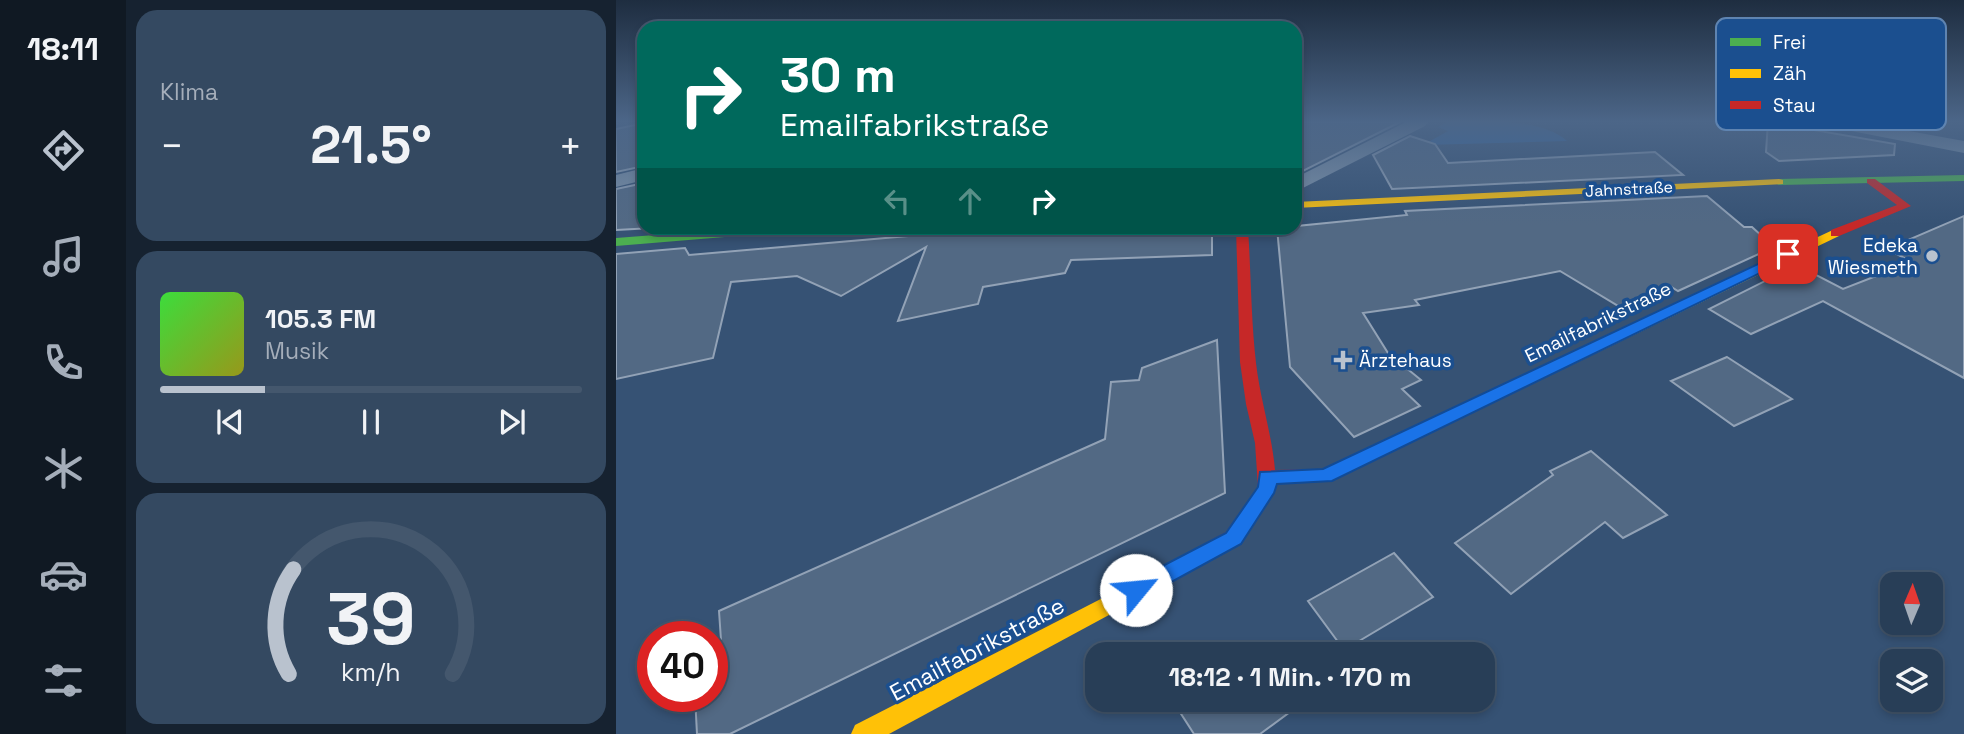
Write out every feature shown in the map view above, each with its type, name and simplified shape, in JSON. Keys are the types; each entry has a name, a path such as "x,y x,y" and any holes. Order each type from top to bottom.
{"street":[{"path":"1302,182 1353,156"},
{"path":"616,181 637,176"},
{"name":"Jahnstraße","path":"1302,205 1734,183 1964,178"},
{"name":"Emailfabrikstraße","path":"1267,477 1325,476 1788,254 1905,206 1871,181"},
{"path":"616,242 700,235"},
{"name":"Emailfabrikstraße","path":"864,734 1029,649 1233,538 1268,488 1264,443 1254,404 1248,362 1242,235"}],"building":[{"path":"616,156 637,156 637,168 616,172"},
{"path":"1302,156 1332,156 1302,171"},
{"path":"1374,156 1443,156 1448,163 1575,156 1660,156 1683,175 1392,189"},
{"path":"1772,156 1870,156 1779,161"},
{"path":"637,184 637,229 616,230 616,189"},
{"path":"1707,196 1744,227 1752,227 1774,247 1678,291 1668,285 1620,307 1560,271 1415,300 1419,305 1363,313 1388,353 1421,380 1402,389 1420,406 1354,437 1290,367 1278,235 1302,235 1302,226 1407,215 1405,211"},
{"path":"1964,216 1964,378 1823,301 1751,334 1709,309 1797,265 1843,289 1912,262 1887,249"},
{"path":"919,235 1212,235 1212,255 1071,260 1065,273 983,287 978,304 898,321 926,247 841,296 797,276 731,282 713,358 616,379 616,254 685,248 689,255"},
{"path":"1217,340 1225,493 730,734 697,734 696,712 728,712 728,621 720,621 719,611 1105,439 1111,382 1139,380 1142,368"},
{"path":"1727,357 1792,399 1734,426 1671,381"},
{"path":"1591,451 1667,515 1623,538 1605,522 1511,594 1455,543 1553,475 1550,471"},
{"path":"1394,553 1433,597 1357,642 1338,642 1308,601"},
{"path":"1180,712 1290,712 1260,734 1194,734"}],"traffic: fast":[{"path":"1779,182 1964,178"},
{"path":"616,242 700,235"}],"traffic: slow":[{"path":"1302,205 1779,182"},
{"path":"1526,380 1835,233"},
{"path":"864,734 1163,576"}],"traffic: jam":[{"path":"1835,233 1905,206 1871,181"},
{"path":"1163,576 1233,538 1267,488 1264,443 1254,404 1248,362 1242,235"},
{"path":"1267,477 1325,476 1526,380"}],"place":[{"name":"Edeka Wiesmeth","path":"1932,256"},
{"name":"Ärztehaus","path":"1343,360"}],"route":[{"path":"1136,590 1233,538 1268,488 1267,477 1325,476 1788,254"}]}
